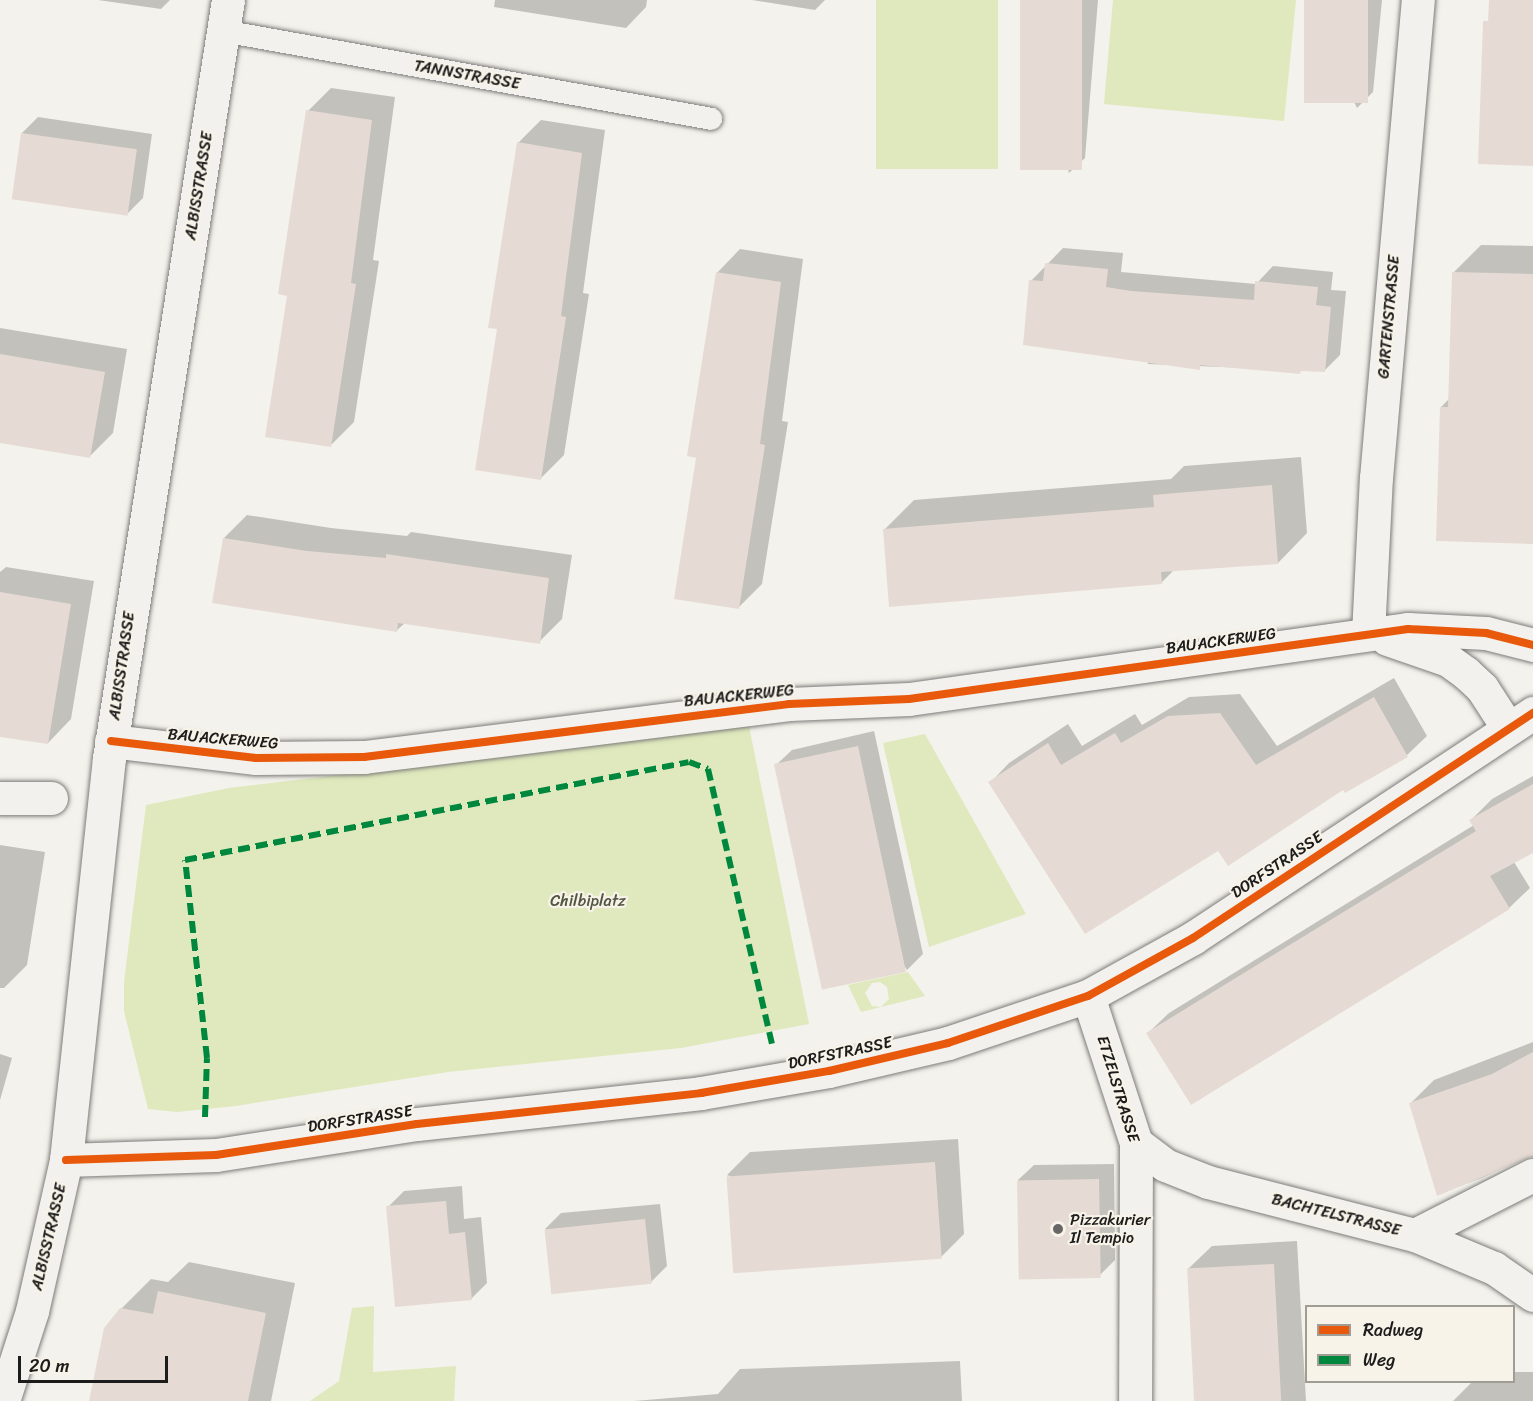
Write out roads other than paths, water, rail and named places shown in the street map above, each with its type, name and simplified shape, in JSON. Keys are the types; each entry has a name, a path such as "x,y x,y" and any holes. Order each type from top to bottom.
{"street":[{"name":"GARTENSTRASSE","path":"1368,634 1376,478 1418,0"},
{"name":"ALBISSTRASSE","path":"3,1401 32,1311 66,1160 111,741 226,16"},
{"path":"1368,634 1444,629 1486,633 1533,645"},
{"path":"1368,634 1448,660 1520,720"},
{"name":"BAUACKERWEG","path":"111,741 256,758 364,757 789,704 909,699 1368,634"},
{"name":"DORFSTRASSE","path":"66,1160 216,1155 417,1124 724,1089 830,1071 948,1043 1088,996 1192,938 1520,720"},
{"path":"0,798 51,798"},
{"name":"ETZELSTRASSE","path":"1088,996 1136,1143 1135,1401"},
{"name":"BACHTELSTRASSE","path":"1136,1143 1166,1165 1208,1182 1415,1235 1494,1268 1533,1295"},
{"path":"1415,1235 1533,1175"}],"lane":[{"name":"TANNSTRASSE","path":"226,16 711,119"}],"place":[{"name":"Pizzakurier Il Tempio","path":"1058,1229"}],"park label":[{"name":"Chilbiplatz","path":"588,901"}]}
